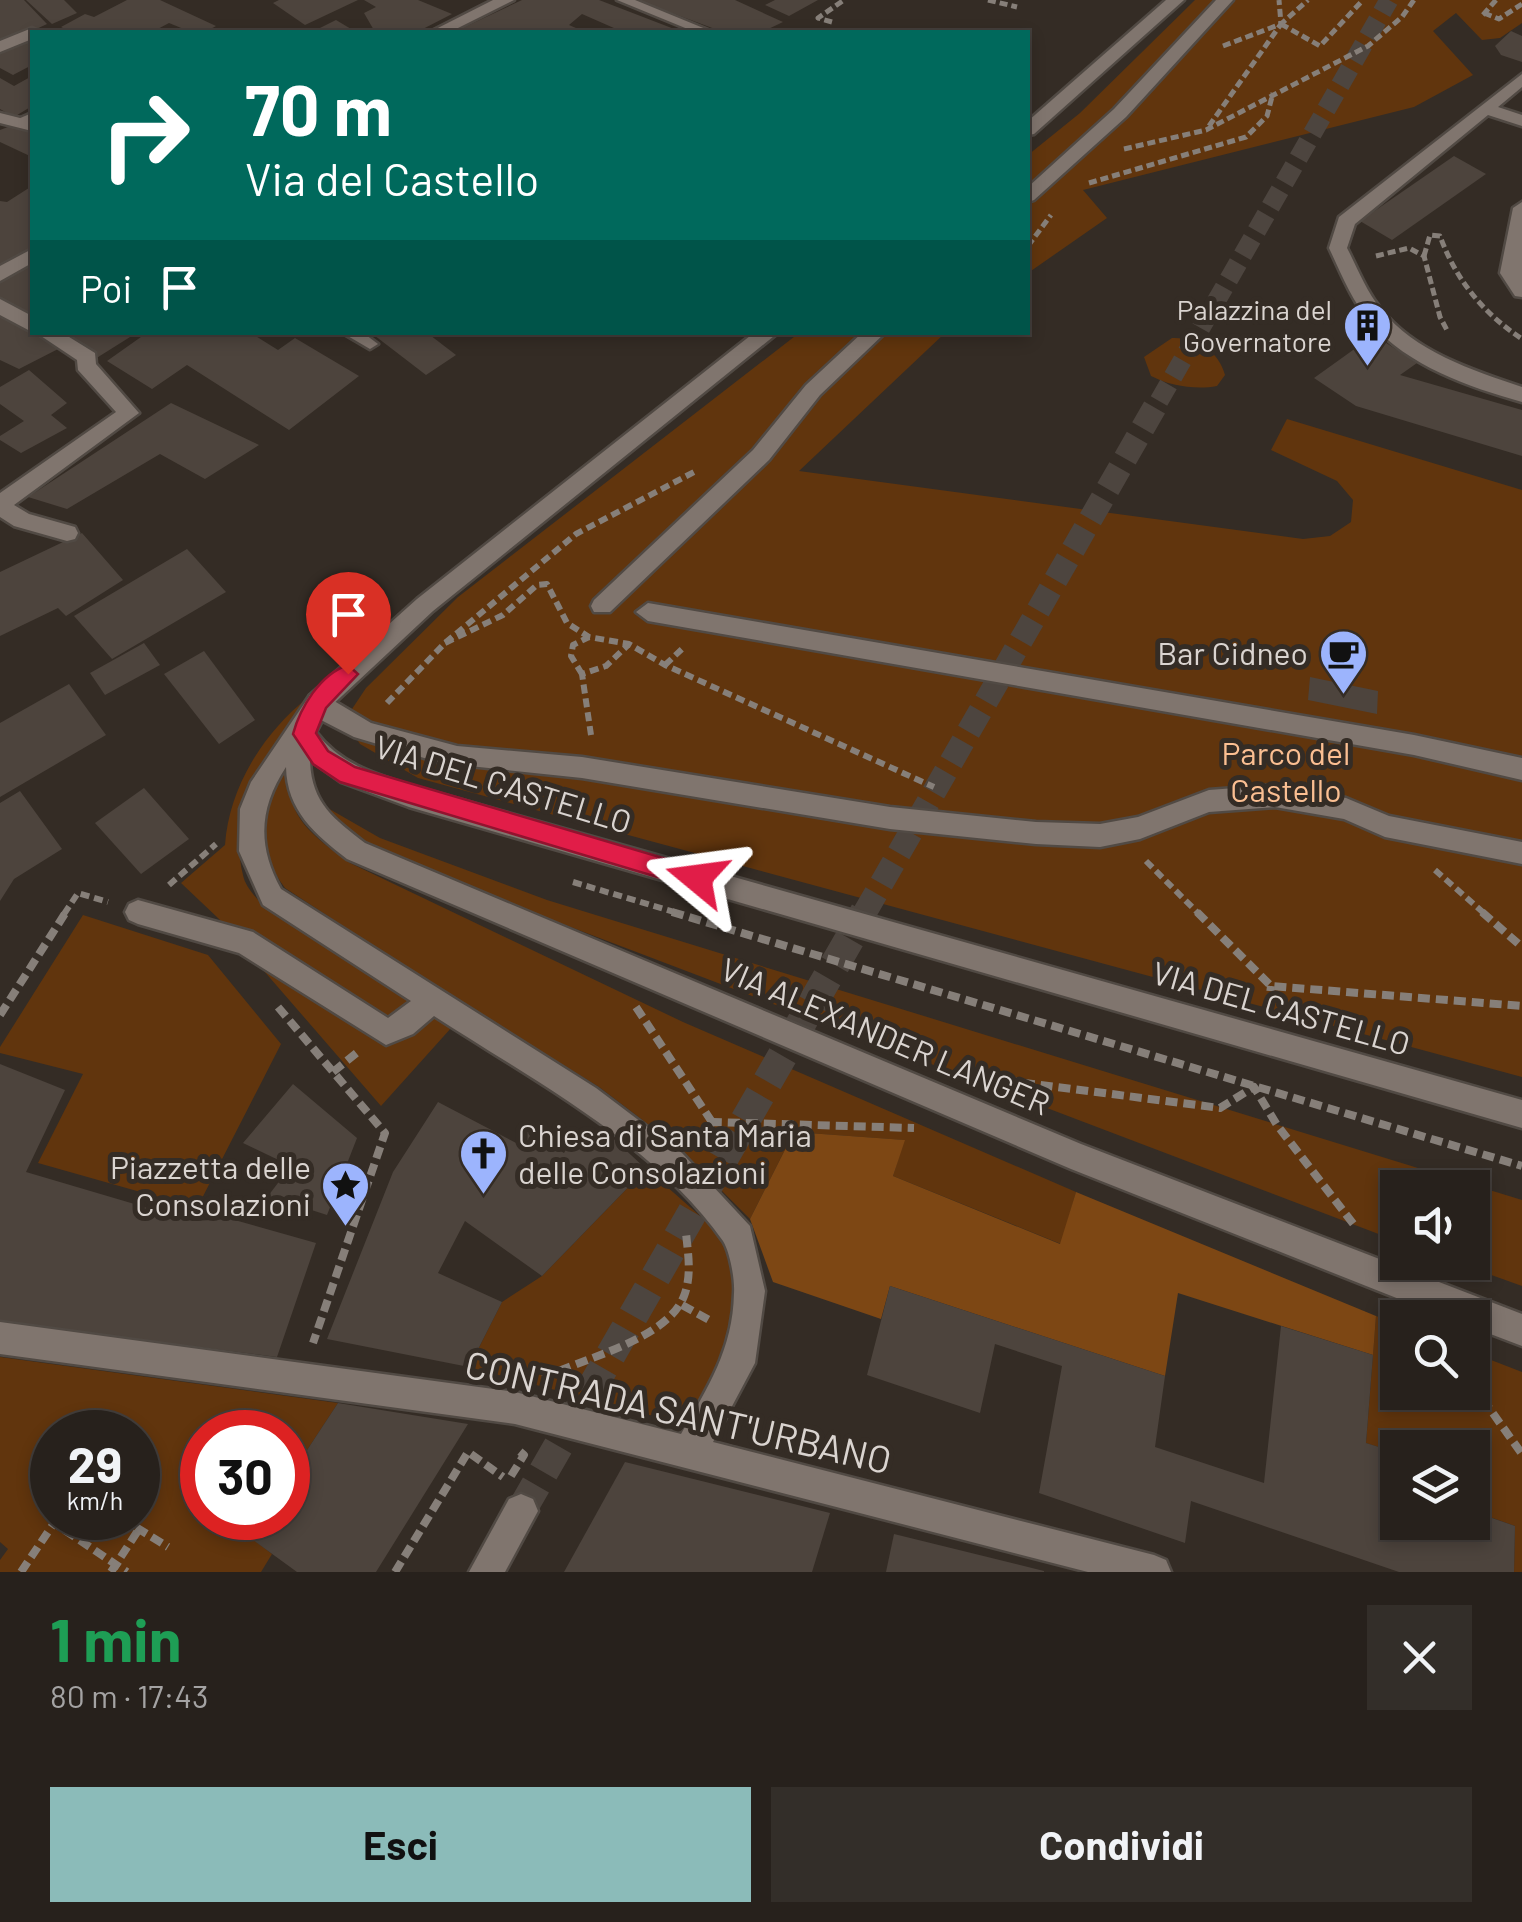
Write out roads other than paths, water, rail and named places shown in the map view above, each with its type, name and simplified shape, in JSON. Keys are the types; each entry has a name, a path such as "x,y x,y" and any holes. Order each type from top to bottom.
{"street":[{"path":"464,0 480,13"},
{"path":"442,30 506,0"},
{"path":"1030,128 1176,0"},
{"path":"1030,194 1165,68 1225,0"},
{"path":"0,47 30,34"},
{"path":"1522,80 1346,221 1338,248 1376,317 1476,378 1522,394"},
{"path":"1486,108 1522,120"},
{"path":"0,118 29,122"},
{"path":"1521,289 1510,273 1522,208"},
{"path":"0,275 30,256"},
{"path":"0,306 30,324"},
{"path":"50,335 88,358 85,365 129,413 0,506 22,520 66,533"},
{"path":"689,1453 738,1363 750,1291 738,1237 672,1163 586,1098 272,897 254,870 248,841 251,815 269,772 311,717 425,605 765,335"},
{"path":"602,606 761,455 813,390 873,335"},
{"path":"0,530 22,520"},
{"path":"648,612 1414,745 1522,769"},
{"path":"311,717 329,715 362,729 459,756 600,770 882,820 1118,834 1211,800 1288,797 1330,804 1385,826 1522,853"},
{"name":"VIA ALEXANDER LANGER","path":"311,717 297,777 318,820 356,851 939,1099 1398,1285 1522,1330"},
{"name":"VIA DEL CASTELLO","path":"311,717 320,758 348,775 409,796 1522,1114"},
{"path":"138,912 220,938 244,941 386,1032 403,1026 432,1001"},
{"name":"CONTRADA SANT'URBANO","path":"0,1338 506,1406 1154,1572"},
{"path":"486,1572 520,1511"}],"lane":[{"path":"623,0 701,30"},
{"path":"354,335 370,344"}],"tunnel":[{"path":"1159,401 1389,0"},
{"path":"864,914 1160,398"},
{"path":"521,1511 865,912"}],"place":[{"name":"Palazzina del Governatore","path":"1367,368"},
{"name":"Bar Cidneo","path":"1343,696"},
{"name":"Chiesa di Santa Maria delle Consolazioni","path":"483,1196"},
{"name":"Piazzetta delle Consolazioni","path":"346,1228"}],"park label":[{"name":"Parco del Castello","path":"1286,772"}]}
